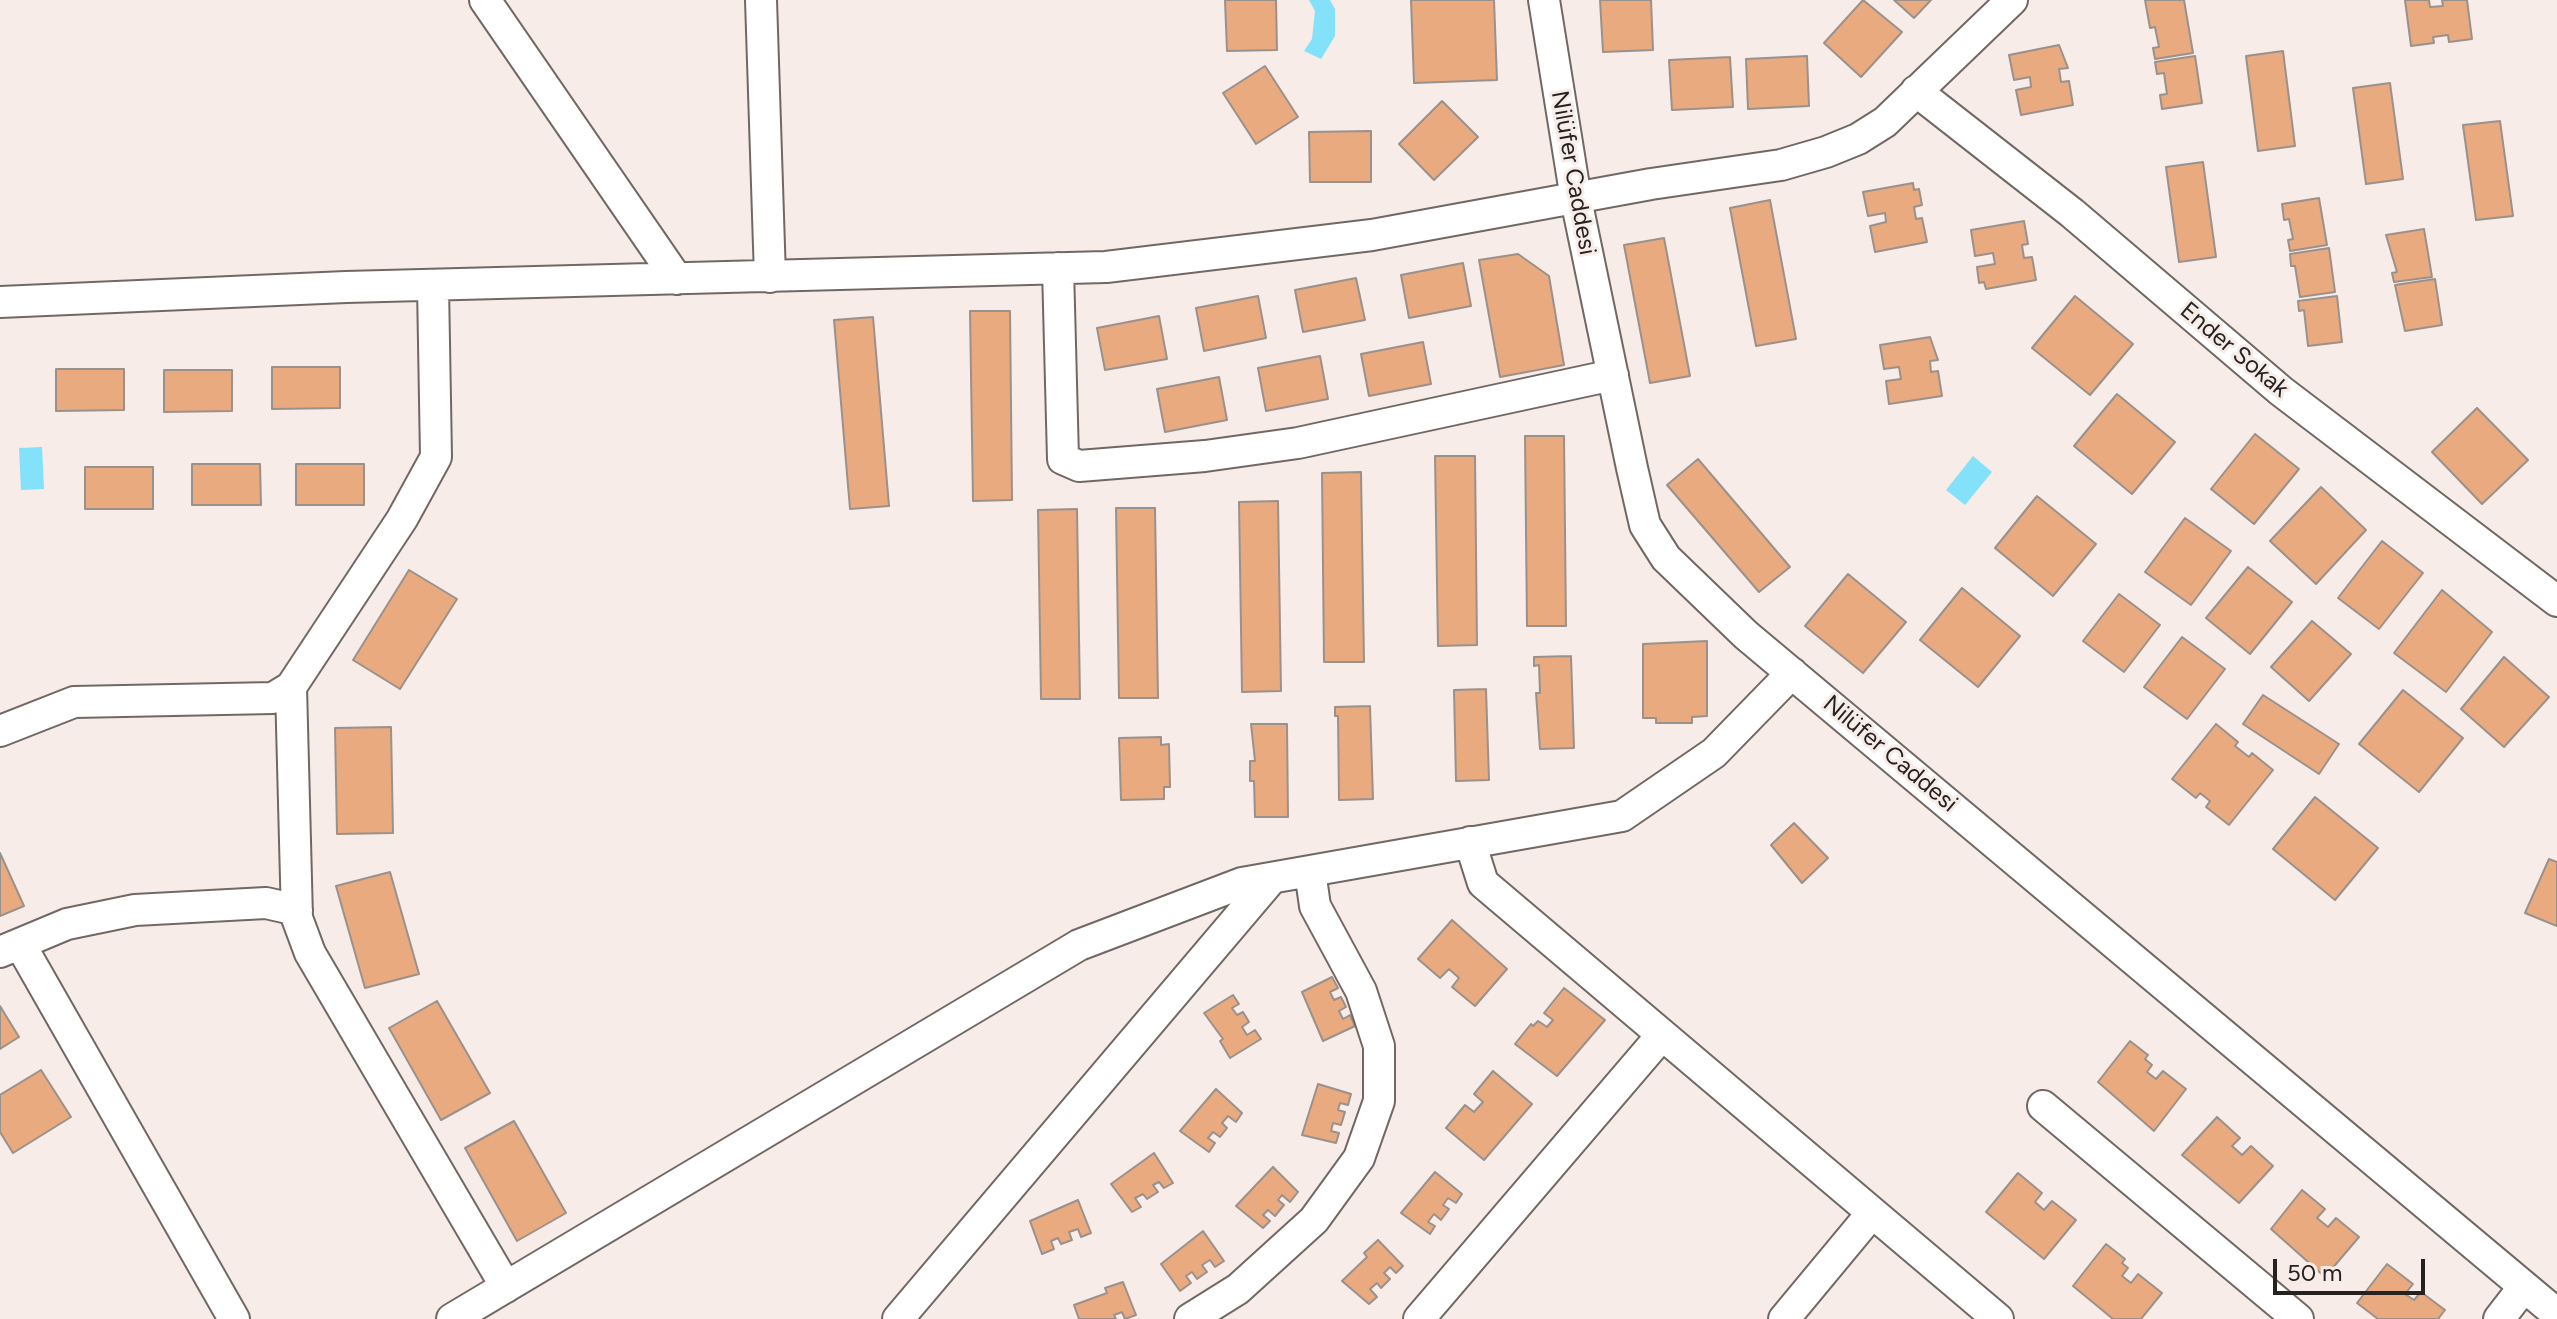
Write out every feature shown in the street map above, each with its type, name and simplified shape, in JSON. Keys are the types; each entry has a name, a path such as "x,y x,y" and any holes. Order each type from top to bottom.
{"street":[{"path":"485,0 677,279"},
{"path":"761,0 770,277"},
{"name":"Nilüfer Caddesi","path":"1544,0 1576,199 1645,525 1666,558 1746,635 2129,952 2557,1314"},
{"path":"0,302 1106,267 1372,235 1781,165 1826,152 1885,122 2012,0"},
{"name":"Ender Sokak","path":"1916,91 2072,213 2281,391 2557,601"},
{"path":"1058,268 1063,459 1079,466 1205,456 1308,441 1613,375"},
{"path":"0,731 74,702 273,698 291,687 402,519 436,457 433,286"},
{"path":"452,1319 1079,945 1242,883 1622,816 1714,753 1792,673"},
{"path":"291,687 297,910 310,953 506,1287"},
{"path":"1470,842 1483,883 1998,1319"},
{"path":"1190,1319 1238,1289 1314,1220 1359,1158 1379,1101 1379,1046 1361,991 1315,906 1310,871"},
{"path":"898,1319 1272,878"},
{"path":"234,1319 10,948 67,924 135,910 266,903 297,910"},
{"path":"1419,1319 1662,1035"},
{"path":"2043,1106 2298,1319"},
{"path":"1784,1319 1872,1213"},
{"path":"2499,1319 2523,1288"}],"water":[{"path":"1309,0 1330,0 1335,9 1335,36 1321,59 1304,51 1312,39 1315,11"},
{"path":"42,447 44,489 21,490 19,448"},
{"path":"1973,456 1992,472 1965,505 1946,490"}],"building":[{"path":"1225,0 1276,0 1277,50 1227,51"},
{"path":"1411,0 1494,0 1497,80 1414,83"},
{"path":"1600,0 1651,0 1653,50 1603,52"},
{"path":"1863,0 1902,32 1861,77 1824,43"},
{"path":"1894,0 1931,0 1914,18"},
{"path":"2145,0 2184,0 2193,53 2155,59 2153,48 2159,47 2155,27 2150,28"},
{"path":"2405,0 2429,0 2430,7 2443,6 2442,0 2467,0 2472,39 2449,42 2448,35 2433,37 2434,43 2411,46"},
{"path":"2059,45 2068,68 2059,69 2061,82 2069,81 2073,105 2021,115 2016,90 2031,87 2030,77 2014,80 2009,55"},
{"path":"2283,51 2295,146 2258,151 2246,56"},
{"path":"1807,56 1809,106 1748,109 1746,59"},
{"path":"2195,56 2202,103 2162,109 2160,95 2167,94 2164,73 2157,74 2155,62"},
{"path":"1730,57 1733,107 1672,110 1669,60"},
{"path":"1265,66 1298,117 1256,144 1223,93"},
{"path":"2390,83 2403,179 2366,184 2353,88"},
{"path":"1442,101 1478,137 1434,180 1399,144"},
{"path":"2500,121 2513,216 2476,220 2463,125"},
{"path":"1371,131 1371,182 1310,182 1309,132"},
{"path":"2203,162 2216,257 2179,262 2166,167"},
{"path":"1913,183 1914,190 1919,189 1922,205 1914,207 1916,219 1922,218 1927,242 1875,252 1870,226 1886,222 1885,213 1868,216 1863,192"},
{"path":"2319,198 2327,245 2290,251 2288,240 2293,239 2289,219 2284,220 2282,204"},
{"path":"1770,200 1796,339 1756,346 1730,208"},
{"path":"2024,221 2028,244 2022,245 2024,258 2032,257 2036,280 1986,289 1984,282 1979,283 1977,267 1995,264 1993,253 1975,256 1971,230"},
{"path":"2424,229 2432,277 2394,282 2392,273 2397,272 2386,235"},
{"path":"1664,238 1690,376 1650,383 1624,245"},
{"path":"2329,248 2335,292 2300,297 2290,254"},
{"path":"1518,254 1549,276 1564,365 1500,377 1479,260"},
{"path":"1463,263 1471,306 1409,318 1401,275"},
{"path":"1356,278 1365,320 1303,332 1295,290"},
{"path":"2435,279 2442,325 2405,331 2395,285"},
{"path":"1258,296 1266,338 1204,351 1196,308"},
{"path":"2075,296 2133,344 2090,395 2032,348"},
{"path":"2337,296 2342,342 2308,346 2304,310 2299,311 2298,301"},
{"path":"970,311 1010,311 1012,500 973,501"},
{"path":"1159,316 1167,359 1105,370 1097,328"},
{"path":"873,317 889,506 850,509 834,320"},
{"path":"1930,337 1938,360 1930,361 1931,372 1938,371 1942,396 1889,404 1886,381 1901,379 1899,367 1884,369 1880,345"},
{"path":"1423,342 1431,384 1369,396 1361,354"},
{"path":"1320,356 1328,399 1266,411 1258,368"},
{"path":"272,367 340,367 340,408 272,409"},
{"path":"56,369 124,369 124,410 56,411"},
{"path":"164,370 232,370 232,411 164,412"},
{"path":"1219,377 1227,420 1165,432 1157,389"},
{"path":"2117,394 2175,442 2132,494 2074,446"},
{"path":"2477,408 2528,460 2482,504 2432,452"},
{"path":"2255,434 2299,469 2254,524 2211,489"},
{"path":"1525,436 1564,436 1566,626 1527,626"},
{"path":"1435,456 1475,456 1477,645 1438,646"},
{"path":"1698,459 1790,567 1759,592 1667,485"},
{"path":"192,464 260,464 261,505 192,505"},
{"path":"296,464 364,464 364,505 296,505"},
{"path":"85,467 153,467 153,509 85,509"},
{"path":"1361,472 1364,662 1324,662 1322,473"},
{"path":"2321,487 2366,530 2316,584 2270,541"},
{"path":"2037,496 2096,544 2053,596 1995,548"},
{"path":"1278,501 1281,691 1242,692 1239,502"},
{"path":"1116,508 1155,508 1158,698 1119,698"},
{"path":"1077,509 1080,699 1041,699 1038,510"},
{"path":"2185,518 2231,551 2191,605 2145,572"},
{"path":"2382,541 2423,573 2379,629 2338,598"},
{"path":"2248,567 2292,602 2250,654 2206,618"},
{"path":"409,570 457,599 400,689 353,660"},
{"path":"1848,574 1906,622 1863,673 1805,626"},
{"path":"1962,588 2020,636 1978,687 1920,640"},
{"path":"2442,590 2492,632 2446,692 2394,653"},
{"path":"2119,594 2160,625 2124,672 2083,641"},
{"path":"2312,621 2351,654 2309,701 2271,667"},
{"path":"2182,637 2225,669 2187,719 2144,687"},
{"path":"1707,641 1707,716 1692,717 1692,723 1656,723 1656,718 1643,718 1643,644"},
{"path":"1571,656 1574,748 1540,749 1536,693 1540,693 1539,665 1534,666 1534,657"},
{"path":"2504,657 2549,697 2504,747 2461,709"},
{"path":"1486,689 1489,780 1456,781 1454,690"},
{"path":"2403,690 2463,738 2419,792 2359,744"},
{"path":"2263,695 2339,744 2319,774 2243,724"},
{"path":"1370,706 1373,799 1339,800 1338,716 1335,716 1335,707"},
{"path":"1251,724 1287,724 1288,817 1255,817 1254,781 1250,781 1250,761 1255,761"},
{"path":"2216,724 2238,742 2235,746 2249,757 2252,753 2273,770 2229,825 2206,807 2210,801 2200,793 2196,798 2172,779"},
{"path":"391,727 393,833 337,834 335,728"},
{"path":"1161,737 1161,745 1169,744 1170,787 1164,787 1164,799 1121,800 1119,738"},
{"path":"2315,797 2378,848 2335,900 2273,849"},
{"path":"1794,823 1828,858 1802,883 1771,845"},
{"path":"0,853 24,906 0,916"},
{"path":"2549,859 2557,862 2557,926 2525,913"},
{"path":"390,872 419,974 365,988 336,886"},
{"path":"1452,920 1507,969 1475,1006 1452,987 1459,978 1449,969 1440,978 1418,959"},
{"path":"1332,977 1338,988 1330,992 1334,1000 1341,997 1346,1007 1339,1011 1343,1019 1350,1015 1355,1026 1323,1041 1302,992"},
{"path":"1564,988 1605,1020 1557,1076 1515,1044 1531,1024 1533,1026 1538,1021 1547,1027 1553,1020 1544,1013"},
{"path":"1233,995 1239,1004 1232,1008 1237,1015 1243,1012 1249,1022 1242,1027 1247,1035 1255,1030 1261,1039 1230,1058 1220,1041 1223,1039 1204,1013"},
{"path":"437,1001 490,1093 441,1120 389,1028"},
{"path":"0,1006 19,1037 0,1049"},
{"path":"2130,1041 2148,1055 2145,1059 2152,1065 2147,1072 2156,1079 2163,1071 2186,1089 2154,1131 2098,1082"},
{"path":"41,1070 71,1117 13,1153 0,1132 0,1095"},
{"path":"1493,1071 1532,1104 1484,1160 1446,1128 1465,1105 1474,1112 1483,1102 1474,1094"},
{"path":"1318,1084 1351,1094 1348,1105 1340,1103 1338,1110 1345,1112 1341,1125 1333,1123 1331,1131 1339,1133 1336,1143 1302,1135"},
{"path":"1216,1089 1242,1113 1236,1122 1228,1116 1222,1123 1227,1128 1220,1137 1213,1132 1208,1138 1215,1143 1209,1152 1180,1131"},
{"path":"2217,1117 2240,1138 2232,1146 2242,1155 2251,1146 2273,1166 2239,1203 2182,1155"},
{"path":"514,1121 566,1213 517,1241 465,1148"},
{"path":"1154,1153 1173,1183 1164,1188 1159,1182 1153,1185 1158,1192 1147,1199 1143,1194 1135,1198 1141,1207 1132,1212 1111,1184"},
{"path":"1273,1167 1298,1192 1290,1202 1282,1195 1278,1200 1284,1205 1275,1216 1268,1210 1263,1215 1270,1221 1263,1228 1236,1206"},
{"path":"1435,1172 1462,1194 1456,1203 1448,1198 1443,1205 1449,1209 1441,1220 1434,1214 1428,1222 1435,1226 1430,1234 1401,1213"},
{"path":"2018,1173 2042,1193 2035,1202 2044,1210 2052,1201 2076,1220 2044,1259 1986,1212"},
{"path":"2302,1190 2325,1209 2317,1218 2328,1227 2336,1218 2359,1237 2325,1277 2271,1229"},
{"path":"1078,1200 1091,1233 1081,1237 1078,1229 1069,1232 1072,1240 1061,1244 1058,1238 1051,1241 1054,1249 1042,1254 1030,1221"},
{"path":"1203,1231 1224,1261 1215,1267 1210,1260 1202,1265 1207,1272 1197,1279 1192,1272 1186,1276 1191,1283 1180,1291 1161,1264"},
{"path":"1378,1240 1403,1266 1396,1273 1390,1267 1384,1273 1390,1279 1381,1288 1377,1283 1370,1289 1377,1297 1369,1304 1342,1281 1367,1257 1364,1253"},
{"path":"2106,1244 2125,1259 2122,1263 2128,1268 2122,1276 2131,1283 2138,1274 2162,1293 2141,1319 2113,1319 2073,1286"},
{"path":"2387,1264 2413,1284 2405,1294 2414,1300 2421,1292 2445,1310 2438,1319 2378,1319 2357,1303"},
{"path":"1123,1282 1136,1315 1125,1319 1122,1312 1114,1315 1116,1319 1079,1319 1074,1305 1107,1293 1105,1288"}]}
